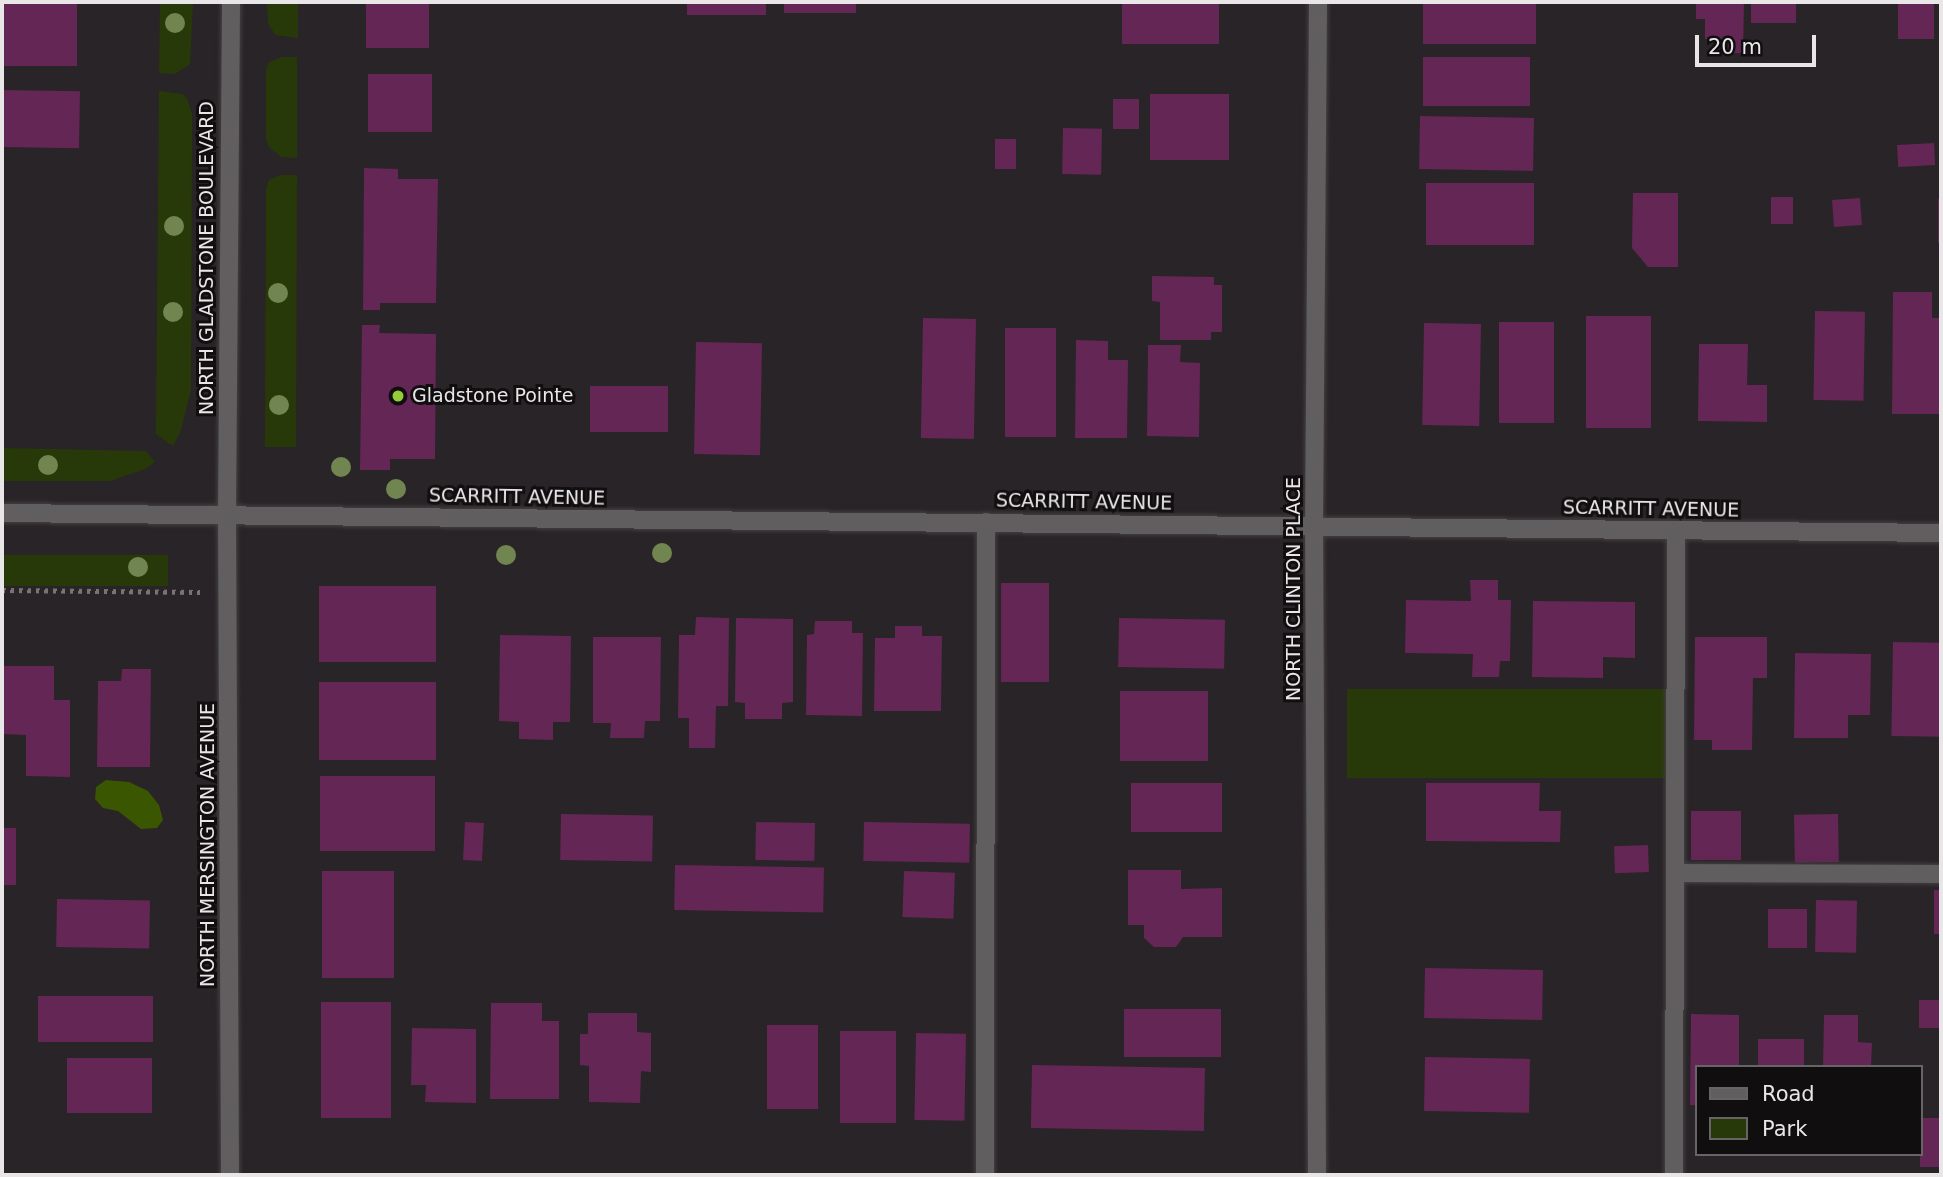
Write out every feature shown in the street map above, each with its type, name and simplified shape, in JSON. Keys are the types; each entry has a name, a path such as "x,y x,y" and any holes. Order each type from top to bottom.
{"street":[{"name":"NORTH GLADSTONE BOULEVARD","path":"226,515 231,2"},
{"name":"NORTH CLINTON PLACE","path":"1317,1175 1314,526 1318,2"},
{"name":"SCARRITT AVENUE","path":"2,513 1941,533"},
{"name":"NORTH MERSINGTON AVENUE","path":"226,515 230,1175"},
{"path":"985,1175 986,522"},
{"path":"1674,1175 1676,530"},
{"path":"1675,873 1941,874"}],"path":[{"path":"2,590 207,592"}],"green space":[{"path":"160,2 193,2 190,64 175,74 159,73"},
{"path":"267,2 298,2 298,38 275,35 268,23"},
{"path":"281,57 297,57 297,158 281,157 269,147 266,139 266,72 268,63"},
{"path":"159,91 182,94 187,98 192,114 191,389 181,430 173,446 156,434"},
{"path":"280,175 297,175 296,447 265,447 266,189 269,180"},
{"path":"2,448 146,451 155,462 145,469 110,481 2,481"},
{"path":"2,555 168,555 168,586 2,586"},
{"path":"1347,689 1667,689 1667,778 1347,778"}],"shaded area":[{"path":"106,780 129,782 148,791 159,805 163,820 157,828 141,829 118,811 103,808 95,799 96,787"}],"building":[{"path":"2,2 77,2 77,66 2,66"},
{"path":"366,2 429,2 429,48 366,48"},
{"path":"687,2 766,2 766,15 687,15"},
{"path":"784,2 856,2 856,13 784,13"},
{"path":"1122,2 1219,2 1219,44 1122,44"},
{"path":"1423,2 1536,2 1536,44 1423,44"},
{"path":"1696,2 1744,2 1743,53 1728,53 1728,39 1705,39 1705,19 1696,19"},
{"path":"1751,2 1796,2 1796,23 1751,23"},
{"path":"1898,2 1934,2 1934,39 1898,39"},
{"path":"1423,57 1530,57 1530,106 1423,106"},
{"path":"368,74 432,74 432,132 368,132"},
{"path":"2,90 80,91 79,148 2,147"},
{"path":"1150,94 1229,94 1229,160 1150,160"},
{"path":"1113,99 1139,99 1139,129 1113,129"},
{"path":"1420,116 1534,118 1533,171 1419,169"},
{"path":"1063,128 1102,129 1101,175 1062,174"},
{"path":"995,139 1016,139 1016,169 995,169"},
{"path":"1934,143 1935,165 1898,167 1897,145"},
{"path":"364,168 398,169 398,179 438,179 436,303 380,303 380,310 363,310"},
{"path":"1426,183 1534,183 1534,245 1426,245"},
{"path":"1633,193 1678,193 1678,267 1648,267 1632,248"},
{"path":"1771,197 1793,197 1793,224 1771,224"},
{"path":"1860,198 1862,225 1834,227 1832,200"},
{"path":"1938,199 1941,199 1941,243 1938,243"},
{"path":"1152,276 1214,277 1214,285 1222,285 1222,332 1211,332 1211,340 1160,340 1160,302 1152,301"},
{"path":"1893,292 1932,292 1932,318 1941,318 1941,414 1892,414"},
{"path":"1815,311 1865,312 1863,401 1813,400"},
{"path":"1586,316 1651,316 1651,428 1586,428"},
{"path":"923,318 976,319 974,439 921,438"},
{"path":"1499,322 1554,322 1554,423 1499,423"},
{"path":"1424,323 1481,324 1479,426 1422,425"},
{"name":"Gladstone Pointe","path":"362,325 380,325 379,333 436,334 435,459 390,459 390,470 360,470"},
{"path":"1005,328 1056,328 1056,437 1005,437"},
{"path":"1076,340 1108,341 1108,360 1128,360 1127,438 1075,438"},
{"path":"696,342 762,343 760,455 694,454"},
{"path":"1699,344 1748,344 1747,385 1767,385 1767,422 1698,421"},
{"path":"1148,345 1181,345 1180,362 1200,363 1199,437 1147,436"},
{"path":"590,386 668,386 668,432 590,432"},
{"path":"1470,580 1498,580 1498,600 1511,600 1510,661 1500,661 1499,677 1472,677 1473,654 1405,653 1406,600 1471,601"},
{"path":"1001,583 1049,583 1049,682 1001,682"},
{"path":"319,586 436,586 436,662 319,662"},
{"path":"1533,601 1635,602 1635,658 1603,657 1603,678 1532,677"},
{"path":"696,617 729,618 728,706 716,706 715,748 689,748 689,718 678,718 679,635 695,635"},
{"path":"736,618 793,619 793,702 782,703 782,719 745,719 745,703 735,702"},
{"path":"1119,618 1225,620 1224,669 1118,667"},
{"path":"815,621 852,621 852,633 863,633 862,716 806,715 807,635 814,634"},
{"path":"895,626 922,626 922,636 942,636 941,711 874,711 875,638 895,638"},
{"path":"500,635 571,636 570,722 553,722 553,740 519,739 519,722 499,721"},
{"path":"593,637 661,637 660,721 645,721 644,738 610,738 611,723 593,723"},
{"path":"1695,637 1767,637 1767,678 1753,678 1752,750 1712,750 1712,740 1694,740"},
{"path":"1893,642 1941,643 1939,737 1891,736"},
{"path":"1795,653 1871,654 1870,715 1848,715 1848,738 1794,738"},
{"path":"2,666 54,666 54,700 70,700 70,777 26,776 26,735 2,734"},
{"path":"122,669 151,669 150,767 97,767 98,681 121,681"},
{"path":"319,682 436,682 436,760 319,760"},
{"path":"1120,691 1208,691 1208,761 1120,761"},
{"path":"320,776 435,776 435,851 320,851"},
{"path":"1131,783 1222,783 1222,832 1131,832"},
{"path":"1426,783 1540,783 1539,811 1561,811 1560,842 1426,841"},
{"path":"1691,811 1741,811 1741,860 1691,860"},
{"path":"561,814 653,816 652,862 560,860"},
{"path":"1838,814 1839,862 1795,863 1794,815"},
{"path":"465,822 484,823 482,861 463,860"},
{"path":"756,822 815,823 814,861 755,860"},
{"path":"864,822 970,824 969,863 863,861"},
{"path":"2,828 16,828 16,885 2,885"},
{"path":"1648,845 1649,872 1615,873 1614,846"},
{"path":"675,865 824,868 823,913 674,910"},
{"path":"1128,870 1181,870 1181,889 1222,888 1222,937 1183,937 1176,947 1154,947 1144,938 1144,925 1128,925"},
{"path":"322,871 394,871 394,978 322,978"},
{"path":"904,871 955,873 953,919 902,917"},
{"path":"1934,890 1941,890 1941,934 1934,934"},
{"path":"57,899 150,901 149,949 56,947"},
{"path":"1816,900 1857,901 1856,953 1815,952"},
{"path":"1768,909 1807,909 1807,948 1768,948"},
{"path":"1425,968 1543,970 1542,1020 1424,1018"},
{"path":"38,996 153,996 153,1042 38,1042"},
{"path":"1919,1000 1941,1000 1941,1028 1919,1028"},
{"path":"321,1002 391,1002 391,1118 321,1118"},
{"path":"491,1003 542,1003 542,1021 559,1021 559,1099 490,1099"},
{"path":"1124,1009 1221,1009 1221,1057 1124,1057"},
{"path":"588,1013 637,1013 637,1032 651,1033 651,1072 641,1071 640,1103 589,1102 589,1066 580,1065 580,1034 588,1034"},
{"path":"1691,1014 1739,1015 1739,1065 1694,1065 1694,1105 1690,1105"},
{"path":"1824,1015 1858,1015 1858,1042 1872,1043 1871,1065 1823,1065"},
{"path":"767,1025 818,1025 818,1109 767,1109"},
{"path":"412,1028 476,1029 476,1103 425,1102 426,1085 411,1085"},
{"path":"840,1031 896,1031 896,1123 840,1123"},
{"path":"916,1033 966,1034 964,1121 914,1120"},
{"path":"1758,1039 1804,1039 1804,1065 1758,1065"},
{"path":"1425,1057 1530,1059 1529,1113 1424,1111"},
{"path":"67,1058 152,1058 152,1113 67,1113"},
{"path":"1032,1065 1205,1068 1204,1131 1031,1128"},
{"path":"1922,1118 1941,1118 1941,1167 1920,1167"}],"place":[{"name":"Gladstone Pointe","path":"398,396"}]}
